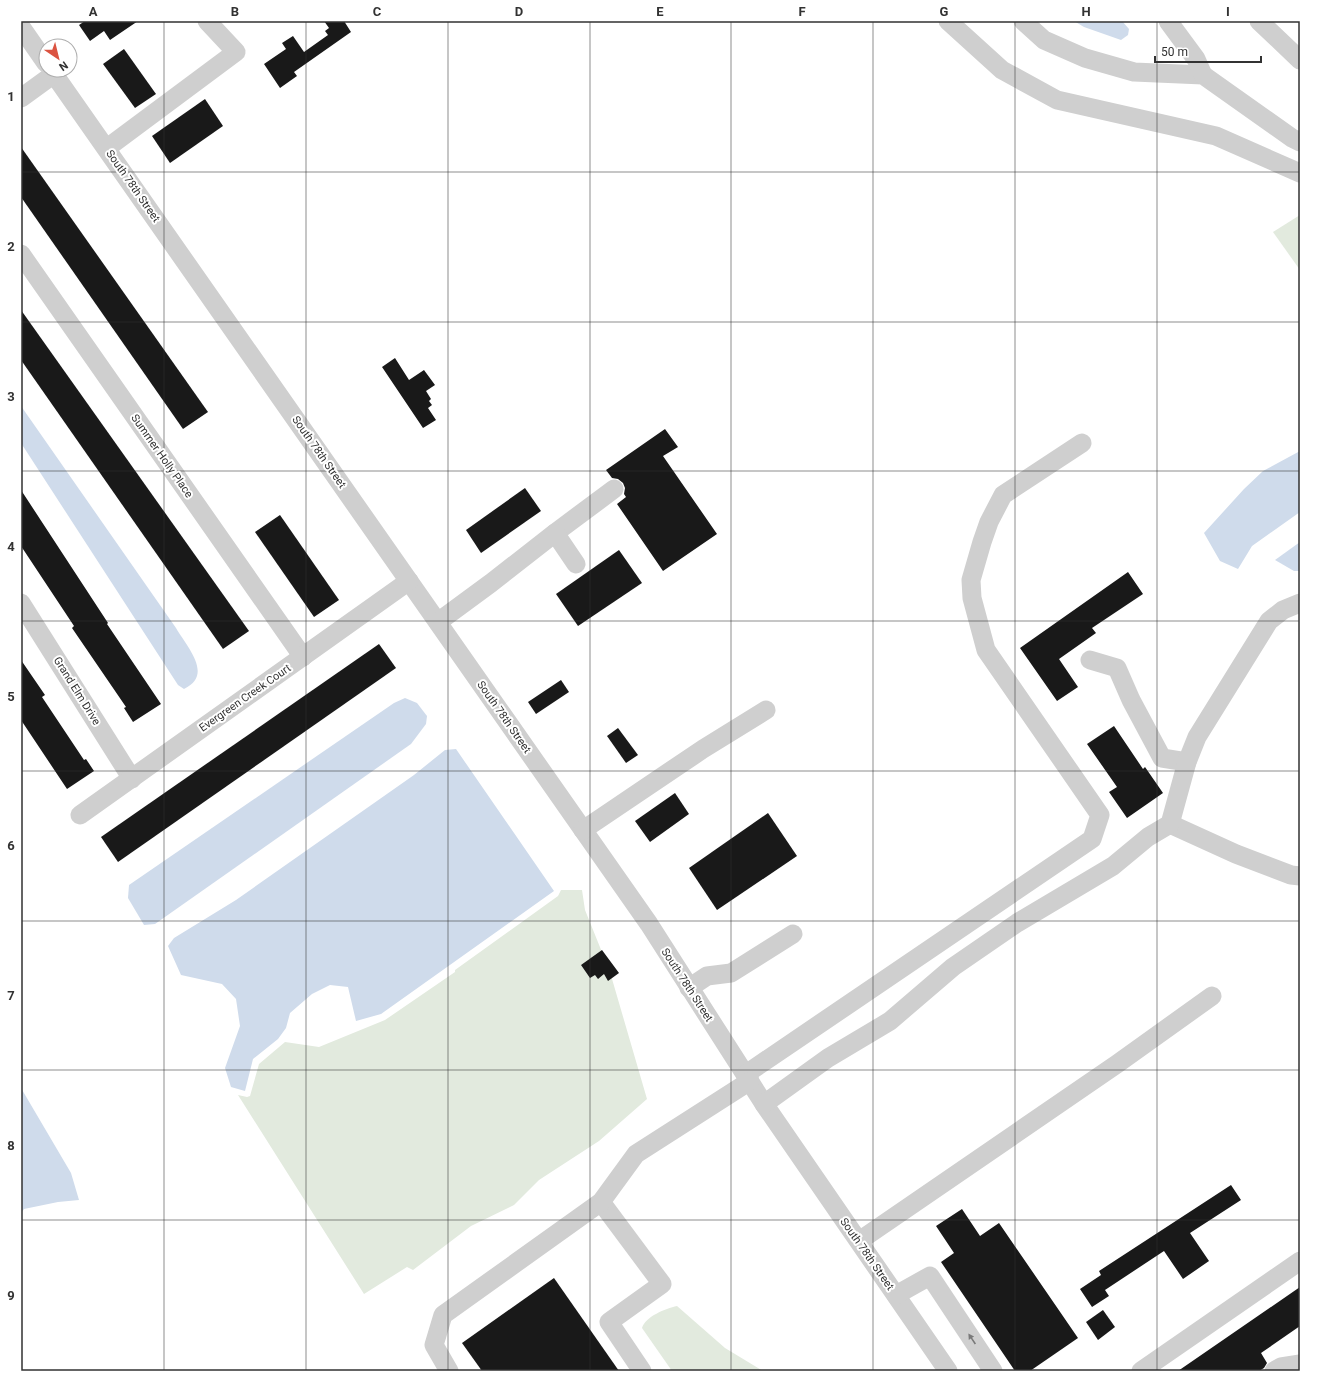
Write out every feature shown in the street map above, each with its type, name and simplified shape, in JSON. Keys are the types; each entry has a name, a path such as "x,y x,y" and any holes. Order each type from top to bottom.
{"street":[{"path":"21,24 25,21"},
{"path":"107,148 236,52 207,21"},
{"path":"948,21 1002,70 1057,100 1216,136 1300,173"},
{"path":"1023,21 1044,40 1084,58 1134,72 1203,75"},
{"path":"1168,21 1196,59 1203,75 1292,138 1300,142"},
{"path":"1259,21 1300,60"},
{"name":"South 78th Street","path":"21,28 38,52"},
{"path":"21,98 41,78"},
{"name":"South 78th Street","path":"56,78 107,148 649,924 764,1104 948,1371"},
{"name":"Summer Holly Place","path":"21,254 303,657"},
{"path":"449,1371 434,1345 444,1315 602,1202 636,1154 1092,839 1100,815 986,650 972,598 971,580 989,522 1003,495 1082,443"},
{"path":"438,622 614,489"},
{"path":"555,533 576,564"},
{"name":"Evergreen Creek Court","path":"80,815 410,581"},
{"name":"Grand Elm Drive","path":"21,603 132,779"},
{"path":"764,1104 828,1058 890,1021 953,967 1017,923 1113,866 1148,838 1170,824 1187,762 1198,737 1268,621 1283,610 1300,603"},
{"path":"1090,660 1117,668 1131,700 1162,758 1187,762"},
{"path":"583,830 703,749 766,710"},
{"path":"1170,824 1258,862 1292,875 1300,876"},
{"path":"689,988 707,976 731,973 793,934"},
{"path":"859,1241 1117,1064 1212,996"},
{"path":"602,1202 662,1284 609,1322 642,1371"},
{"path":"1140,1371 1300,1261"},
{"path":"896,1295 930,1276 993,1371"},
{"path":"1274,1371 1282,1367 1300,1364"}],"shaded area":[{"path":"1300,215 1300,270 1273,232"},
{"path":"561,890 582,890 585,910 610,972 647,1099 599,1141 539,1180 514,1205 471,1226 413,1270 407,1267 364,1294 238,1095 247,1097 250,1096 259,1064 285,1042 319,1047 385,1020 455,972 455,970 558,896"},
{"path":"677,1306 725,1348 763,1371 672,1371 642,1328 647,1320 662,1311"}],"water":[{"path":"1074,21 1122,21 1129,29 1128,35 1121,40 1084,27"},
{"path":"21,406 176,628 191,652 198,669 197,676 193,683 184,689 178,685 21,443"},
{"path":"1300,451 1300,512 1252,546 1238,569 1220,561 1204,533 1244,489 1263,471"},
{"path":"1300,542 1300,571 1294,571 1275,560"},
{"path":"405,698 417,703 427,716 426,724 411,744 155,924 144,925 128,898 129,885 394,703"},
{"path":"456,749 554,891 381,1014 356,1021 348,987 330,985 312,994 290,1013 286,1028 278,1039 253,1059 245,1091 231,1087 225,1068 240,1026 236,999 222,984 181,975 168,946 174,938 236,900 414,775 445,750"},
{"path":"21,1088 71,1173 79,1200 58,1202 24,1209 21,1213"}],"building":[{"path":"85,21 138,21 110,40 104,31 90,41 79,25"},
{"path":"324,21 344,21 351,32 294,72 297,76 280,88 264,64 286,49 282,43 293,36 304,52 328,35 325,31 329,28"},
{"path":"124,49 156,94 135,108 103,64"},
{"path":"205,99 223,126 170,163 152,136"},
{"path":"21,147 208,412 183,429 21,197"},
{"path":"21,310 249,631 223,649 21,360"},
{"path":"395,358 409,380 424,370 435,385 426,391 431,399 429,401 432,405 428,408 436,420 423,428 382,367"},
{"path":"665,429 678,447 663,456 717,534 663,571 617,504 626,497 624,494 625,488 623,483 618,479 612,478 606,470"},
{"path":"525,488 541,511 481,553 466,530"},
{"path":"21,490 108,623 107,624 161,704 133,722 124,708 126,707 72,628 74,626 21,546"},
{"path":"280,515 339,600 314,617 255,532"},
{"path":"619,550 642,583 578,626 556,594"},
{"path":"1128,572 1143,594 1092,628 1096,633 1059,659 1078,687 1057,701 1020,648"},
{"path":"379,644 396,668 118,862 101,837"},
{"path":"21,660 45,695 42,697 84,760 86,759 94,771 67,789 21,720"},
{"path":"561,680 569,692 536,714 528,702"},
{"path":"1114,726 1143,769 1145,767 1163,793 1127,818 1109,792 1117,787 1087,744"},
{"path":"618,728 638,755 626,763 607,736"},
{"path":"675,793 689,814 650,842 635,821"},
{"path":"768,813 797,856 717,910 689,868"},
{"path":"602,950 619,973 608,981 604,974 598,979 595,975 590,978 581,965"},
{"path":"1231,1185 1241,1200 1190,1233 1209,1261 1183,1279 1164,1251 1105,1290 1109,1296 1092,1307 1080,1289 1101,1275 1099,1271"},
{"path":"962,1209 980,1236 999,1223 1078,1338 1030,1371 1015,1371 941,1262 954,1253 936,1226"},
{"path":"554,1278 619,1371 482,1371 462,1343"},
{"path":"1300,1287 1300,1326 1261,1353 1267,1363 1264,1368 1259,1371 1178,1371"},
{"path":"1103,1310 1115,1327 1098,1340 1086,1322"}]}
